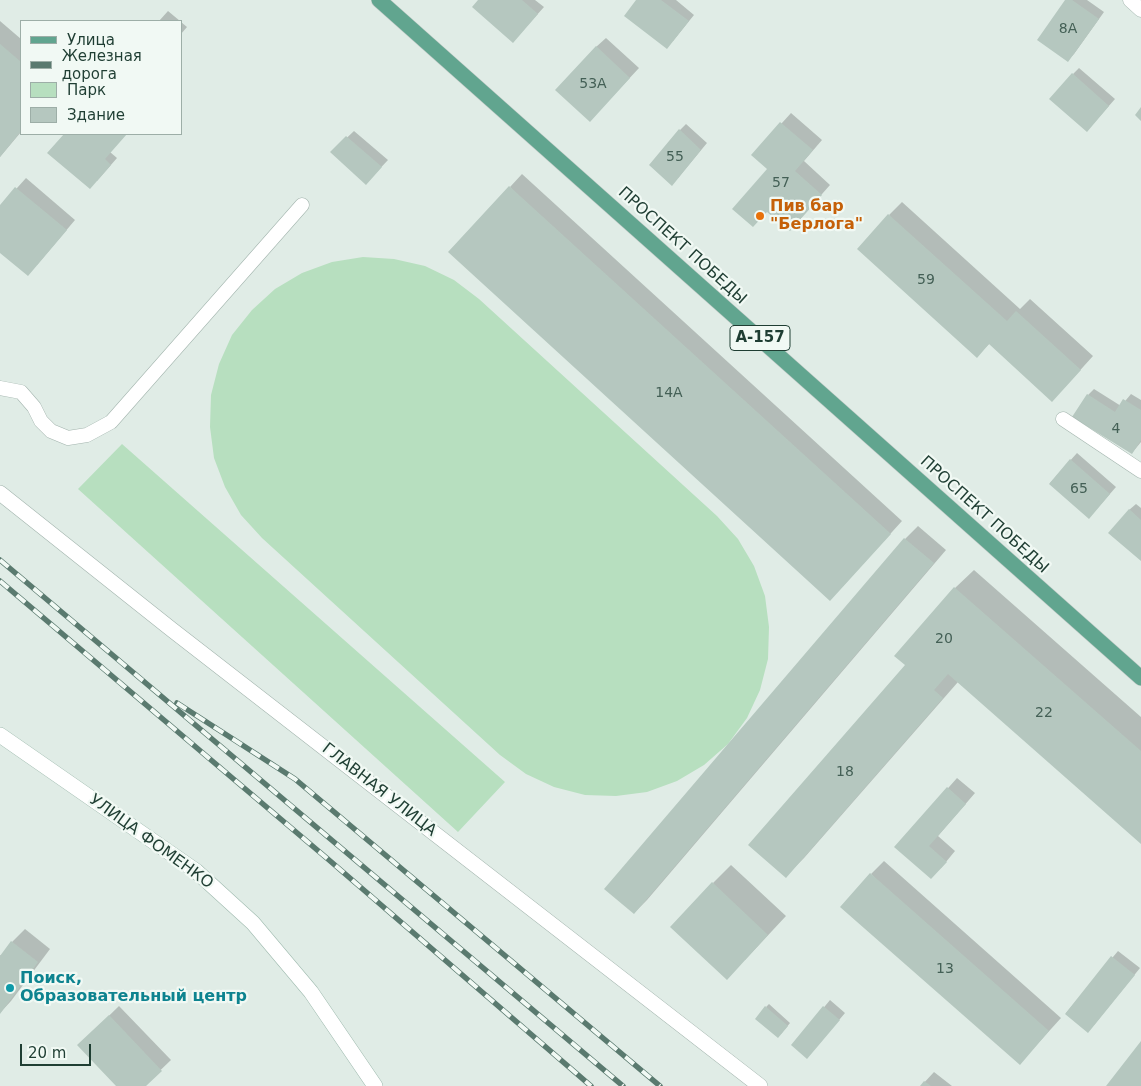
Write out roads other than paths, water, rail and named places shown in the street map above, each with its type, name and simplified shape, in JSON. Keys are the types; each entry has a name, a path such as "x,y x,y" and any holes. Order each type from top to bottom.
{"main road":[{"name":"ПРОСПЕКТ ПОБЕДЫ","path":"378,0 1141,678"}],"street":[{"name":"ГЛАВНАЯ УЛИЦА","path":"0,493 171,629 760,1086"},
{"name":"УЛИЦА ФОМЕНКО","path":"0,735 196,871 253,923 311,992 375,1086"}],"lane":[{"path":"1130,0 1141,10"},
{"path":"0,388 21,392 34,407 40,421 51,431 68,438 87,435 111,422 302,205"},
{"path":"1063,419 1141,471"}],"railway":[{"path":"0,560 623,1086"},
{"path":"0,581 329,860 591,1086"},
{"path":"177,703 295,779 660,1086"}],"place":[{"name":"Пив бар \"Берлога\"","path":"760,216"},
{"name":"Поиск, Образовательный центр","path":"10,988"}]}
